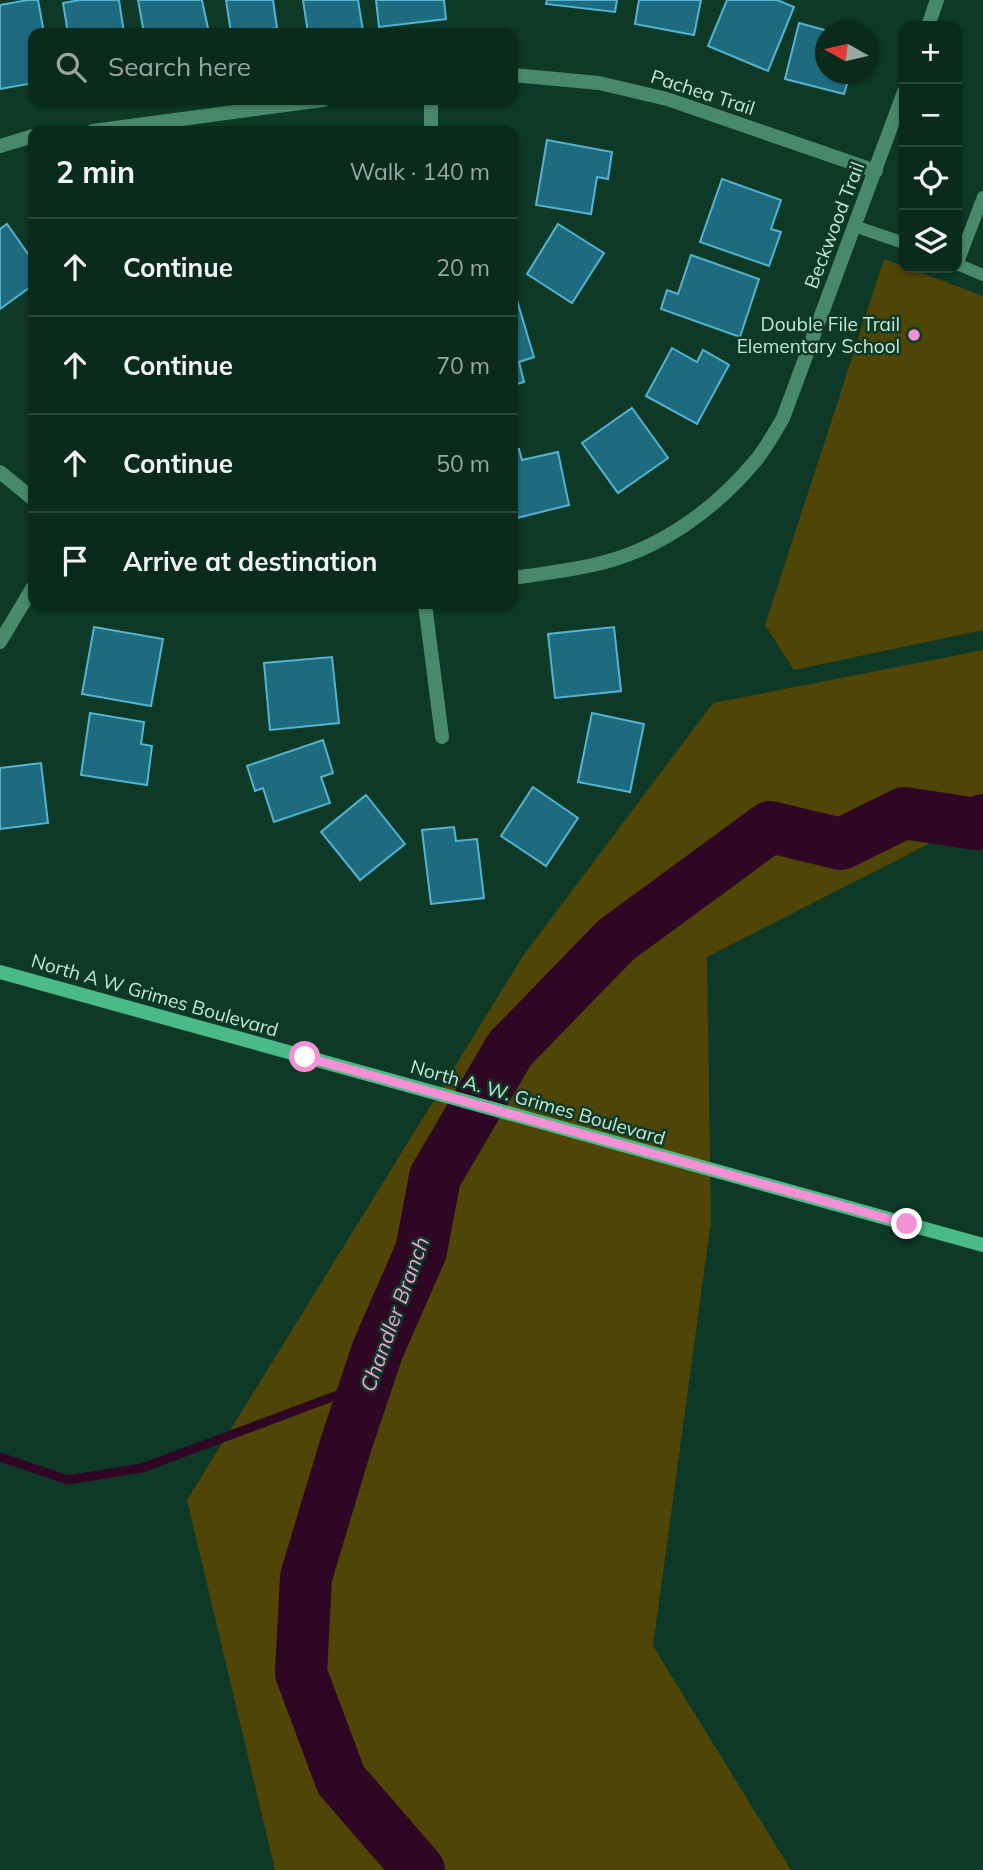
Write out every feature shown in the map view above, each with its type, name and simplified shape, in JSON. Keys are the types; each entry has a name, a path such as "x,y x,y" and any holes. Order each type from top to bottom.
{"main road":[{"name":"North A W Grimes Boulevard","path":"0,972 382,1079"},
{"name":"North A. W. Grimes Boulevard","path":"382,1079 983,1245"}],"street":[{"path":"930,21 937,0"},
{"name":"Pachea Trail","path":"518,75 599,83 667,99 876,171"},
{"path":"130,126 286,105"},
{"path":"430,105 431,126"},
{"name":"Beckwood Trail","path":"518,577 593,565 656,542 695,519 730,491 759,457 783,418 899,106"},
{"path":"0,146 28,138"},
{"path":"0,472 28,495"},
{"path":"0,642 28,595"},
{"path":"426,609 442,737"}],"lane":[{"path":"962,251 983,197"},
{"path":"854,226 899,241"},
{"path":"962,266 983,275"}],"shaded area":[{"name":"Double File Trail Elementary School","path":"884,259 899,265 899,273 921,273 983,296 983,630 794,670 765,625"},
{"path":"983,650 983,835 944,836 707,957 711,1221 653,1646 791,1870 275,1870 187,1500 523,956 713,703"}],"building":[{"path":"38,0 43,28 28,28 28,84 0,89 0,5"},
{"path":"119,0 123,28 67,28 63,3"},
{"path":"138,0 202,0 208,28 143,28"},
{"path":"226,0 273,0 277,28 230,28"},
{"path":"303,0 358,0 363,28 307,28"},
{"path":"376,0 444,0 446,19 379,27"},
{"path":"547,0 617,0 615,12 546,4"},
{"path":"639,0 701,0 694,35 635,24"},
{"path":"727,0 777,0 794,7 768,71 708,46"},
{"path":"799,23 815,27 815,84 847,84 844,94 785,79"},
{"path":"547,140 612,152 608,179 597,177 591,214 536,205"},
{"path":"722,179 781,200 771,229 781,232 769,266 700,242"},
{"path":"7,224 28,254 28,289 0,309 0,229"},
{"path":"558,224 604,253 572,303 527,274"},
{"path":"691,255 759,279 740,337 661,309 667,290 678,294"},
{"path":"518,304 534,357 519,362 524,382 518,384"},
{"path":"672,348 697,362 703,350 729,365 697,424 646,396"},
{"path":"632,408 668,458 618,493 582,443"},
{"path":"518,449 522,460 558,452 569,505 518,518"},
{"path":"94,627 163,639 151,706 82,694"},
{"path":"614,627 621,691 555,698 548,634"},
{"path":"332,657 339,723 270,730 264,663"},
{"path":"90,713 144,722 141,744 152,746 147,785 81,775"},
{"path":"592,713 644,724 630,792 578,782"},
{"path":"323,740 333,773 321,777 330,803 274,822 263,788 255,791 247,766"},
{"path":"41,763 48,823 0,829 0,768"},
{"path":"533,787 578,818 546,866 501,836"},
{"path":"366,795 405,844 360,880 321,832"},
{"path":"454,827 456,841 477,839 484,898 431,904 422,830"}],"waterway":[{"name":"Chandler Branch","path":"419,1870 341,1780 301,1673 306,1577 378,1349 421,1251 435,1177 510,1049 616,940 770,827 841,844 904,813 976,824 983,820"},
{"path":"0,1457 68,1480 142,1468 367,1384"}],"place":[{"name":"Double File Trail Elementary School","path":"914,335"}],"route":[{"path":"305,1057 907,1224"}]}
